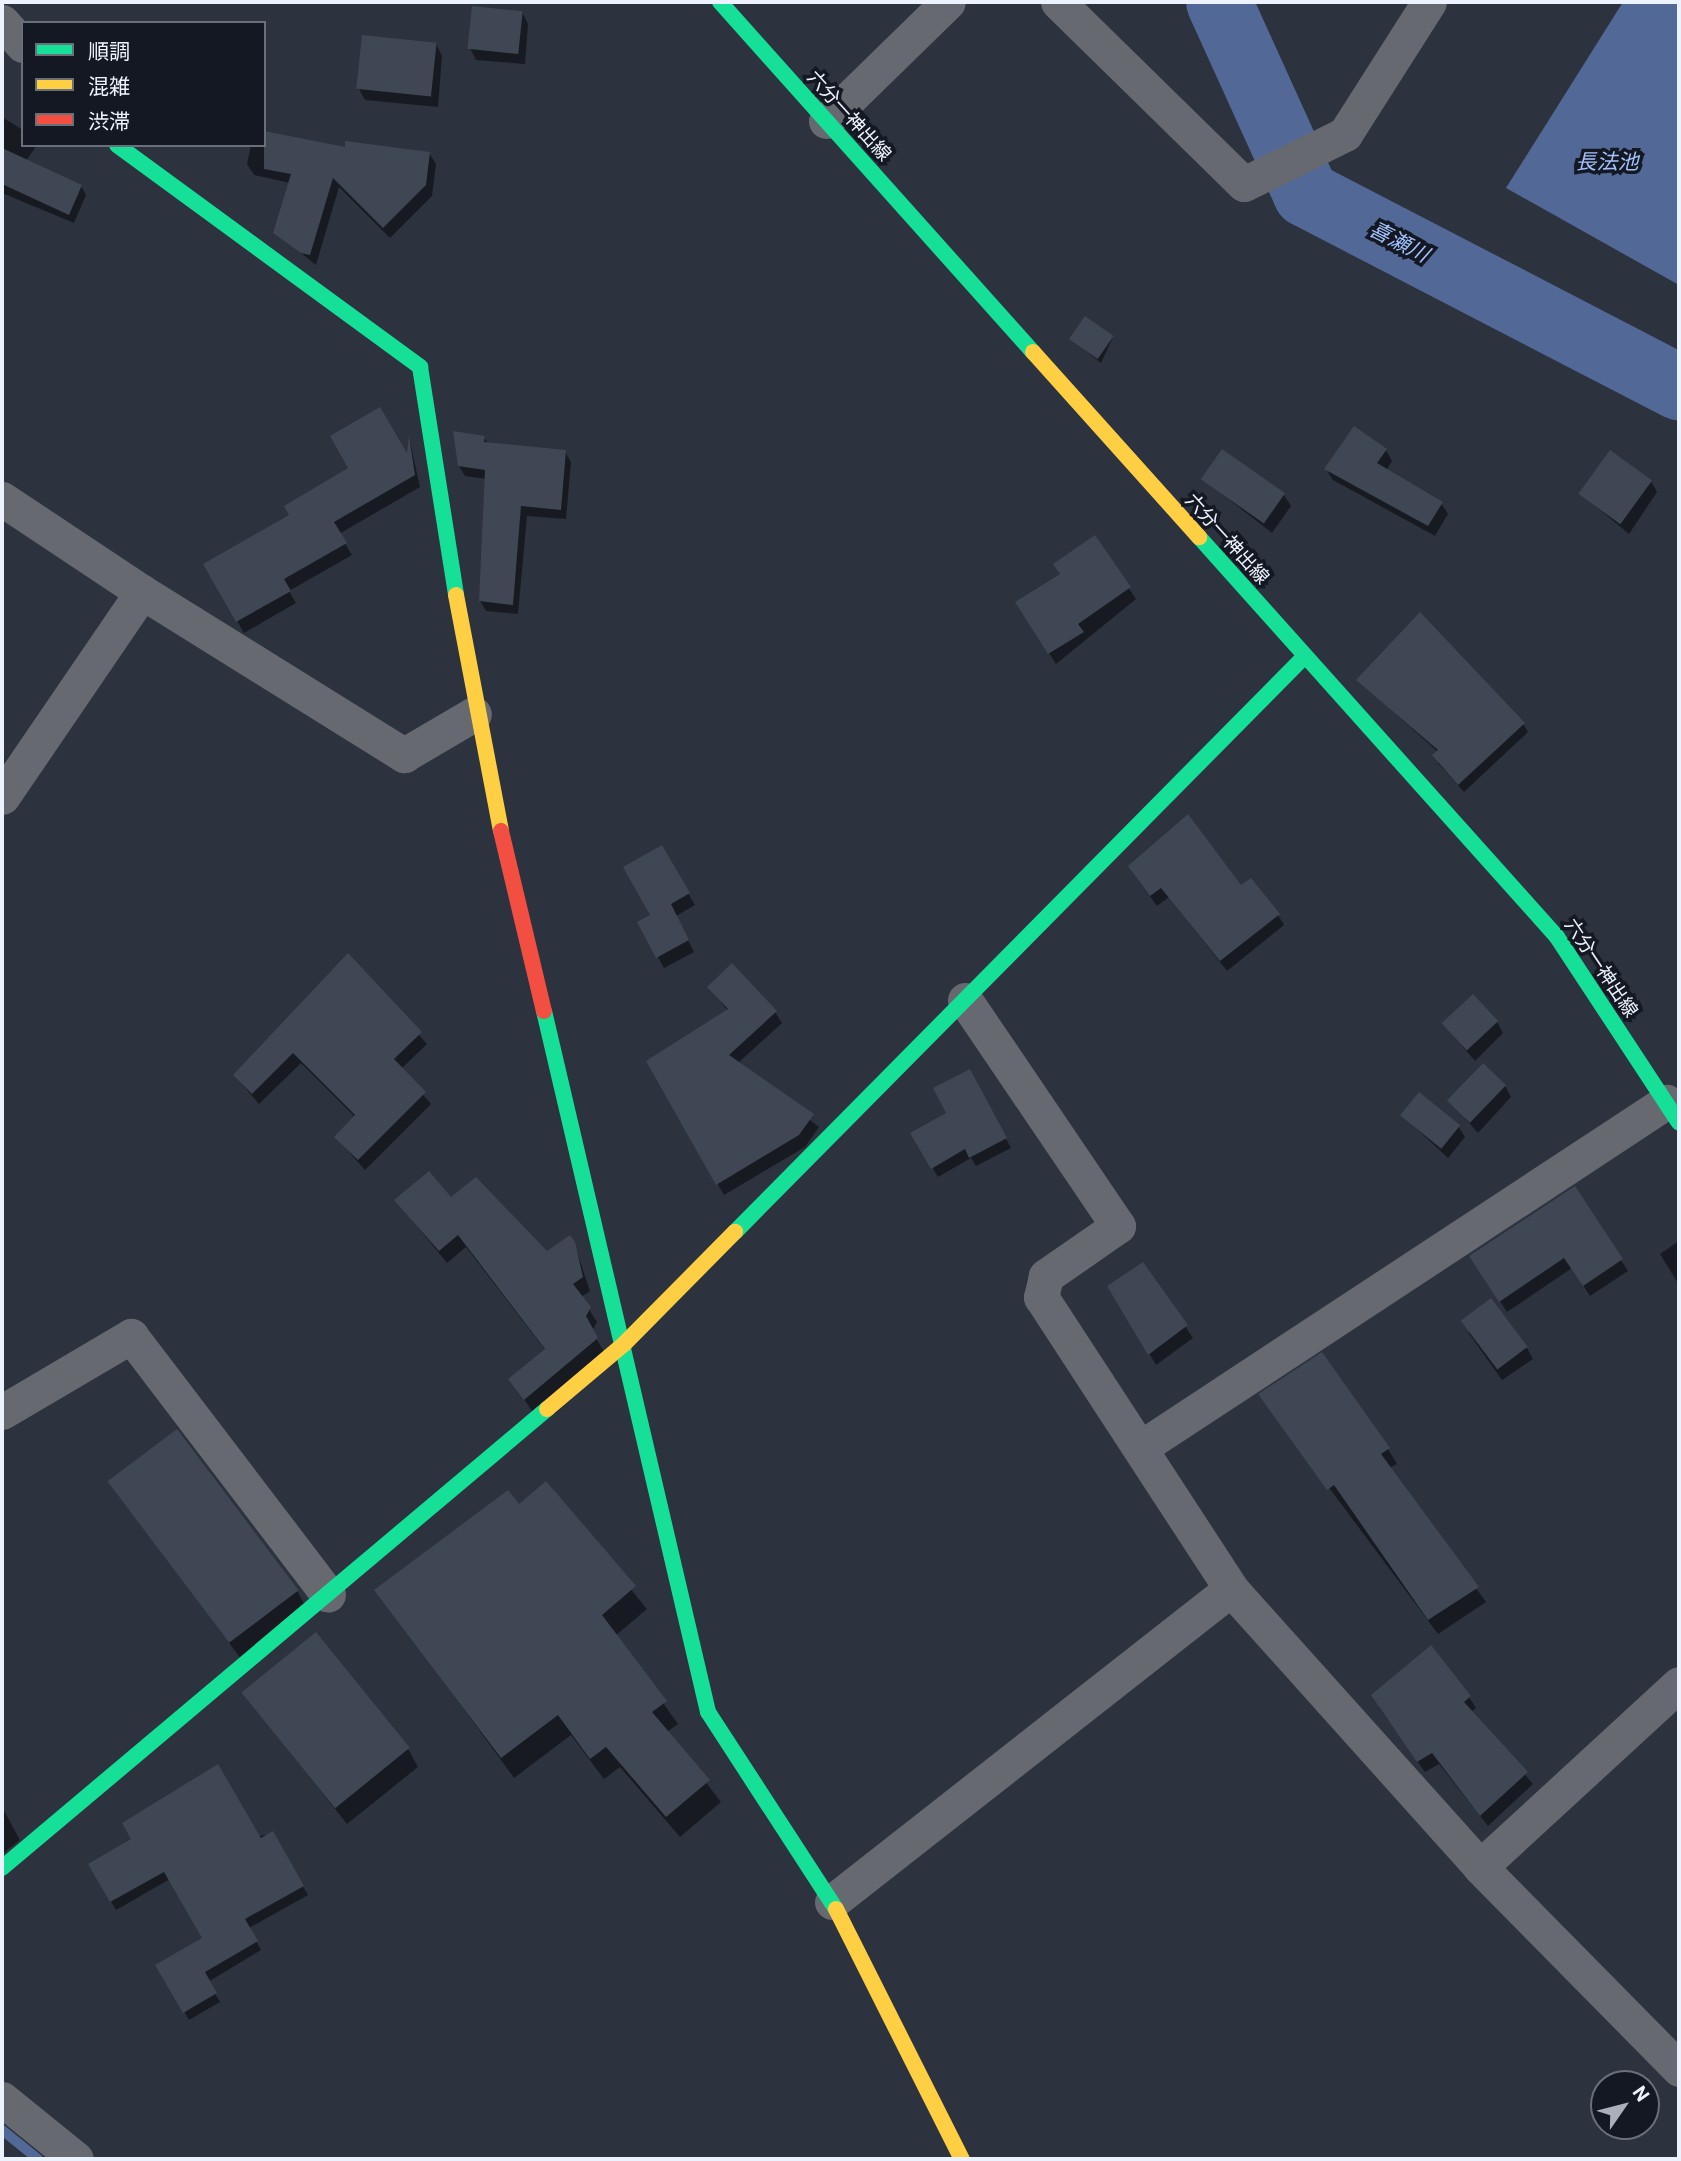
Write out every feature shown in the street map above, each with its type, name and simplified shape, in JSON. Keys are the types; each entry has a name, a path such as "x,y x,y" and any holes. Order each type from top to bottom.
{"street":[{"name":"六分一神出線","path":"720,2 1557,937 1673,1112"},
{"path":"826,121 948,2"},
{"path":"1058,2 1244,184 1323,149 1345,134 1429,2"},
{"path":"2,22 21,43"},
{"path":"120,147 420,367 474,714 624,1344 708,1712 832,1902 962,2159"},
{"path":"2,499 142,592 404,755 474,714"},
{"path":"2,797 142,592"},
{"path":"2,1868 624,1344 1304,657"},
{"path":"965,1000 1118,1226 1046,1276 1041,1297 1231,1589 1480,1867 1679,2069"},
{"path":"1140,1448 1673,1112"},
{"path":"2,1412 131,1336 328,1595"},
{"path":"832,1902 1231,1589"},
{"path":"1480,1867 1679,1684"},
{"path":"2,2099 76,2159"}],"water":[{"name":"長法池","path":"1623,2 1679,2 1679,285 1506,188"}],"building":[{"path":"472,6 523,11 518,54 468,49"},
{"path":"362,35 437,43 431,97 356,89"},
{"path":"266,131 345,147 345,141 430,152 426,185 383,228 333,178 310,255 301,253 273,233 291,174 264,169"},
{"path":"2,148 82,185 69,215 2,184"},
{"path":"1085,316 1114,336 1098,359 1069,339"},
{"path":"380,407 407,453 409,436 415,475 334,522 347,543 284,579 291,591 236,622 203,564 289,515 284,506 348,468 330,436"},
{"path":"1354,426 1387,449 1377,463 1443,502 1428,526 1324,469"},
{"path":"453,431 485,436 484,442 566,450 561,510 521,506 513,605 479,601 485,470 458,466"},
{"path":"1222,449 1285,493 1264,523 1201,479"},
{"path":"1610,450 1652,481 1620,524 1578,494"},
{"path":"1095,535 1131,587 1078,624 1084,632 1048,654 1015,602 1060,574 1053,564"},
{"path":"1420,612 1525,723 1458,785 1432,755 1438,750 1356,680"},
{"path":"1188,814 1241,885 1251,878 1280,914 1220,961 1161,888 1150,896 1128,866"},
{"path":"662,845 690,893 671,904 689,940 656,958 637,922 650,915 623,867"},
{"path":"348,953 422,1032 394,1059 426,1092 358,1160 334,1137 355,1115 293,1053 252,1094 233,1075"},
{"path":"732,963 777,1011 729,1055 814,1114 799,1135 716,1185 646,1061 728,1009 707,987"},
{"path":"1473,994 1498,1021 1467,1050 1442,1023"},
{"path":"1483,1063 1506,1085 1470,1123 1447,1100"},
{"path":"970,1069 1007,1138 969,1158 965,1149 931,1169 910,1133 946,1113 933,1088"},
{"path":"1419,1092 1460,1125 1441,1149 1400,1115"},
{"path":"429,1171 451,1197 476,1177 547,1251 570,1235 575,1242 583,1277 573,1284 591,1307 586,1316 598,1338 524,1400 508,1379 545,1349 458,1235 439,1251 394,1200"},
{"path":"1575,1186 1623,1259 1583,1286 1564,1258 1499,1302 1469,1256"},
{"path":"1143,1262 1188,1325 1148,1355 1107,1286"},
{"path":"1491,1298 1528,1347 1497,1370 1461,1321"},
{"path":"1322,1352 1390,1448 1381,1454 1479,1587 1428,1620 1334,1485 1327,1490 1258,1394"},
{"path":"177,1429 299,1590 229,1643 108,1481"},
{"path":"546,1481 636,1586 602,1615 667,1701 652,1712 710,1780 666,1817 606,1747 590,1759 558,1715 501,1758 374,1590 508,1490 519,1504"},
{"path":"316,1632 410,1748 335,1808 241,1692"},
{"path":"1431,1645 1471,1696 1464,1702 1528,1772 1480,1816 1432,1753 1417,1762 1371,1695"},
{"path":"218,1764 261,1838 273,1831 304,1886 245,1919 258,1941 205,1972 217,1993 183,2013 155,1965 202,1938 164,1872 110,1902 88,1864 131,1839 122,1823"}],"waterway":[{"name":"喜瀬川","path":"1219,2 1306,194 1679,387"},
{"path":"2,2130 38,2159"}],"traffic: fast":[{"path":"720,2 1033,352"},
{"path":"120,147 420,367 456,595"},
{"path":"1199,537 1557,937 1679,1123"},
{"path":"735,1232 1304,657"},
{"path":"544,1011 708,1712 836,1909"},
{"path":"2,1868 547,1409"}],"traffic: slow":[{"path":"1033,352 1199,537"},
{"path":"456,595 501,831"},
{"path":"547,1409 624,1344 735,1232"},
{"path":"836,1909 962,2159"}],"traffic: jam":[{"path":"501,831 544,1011"}]}
